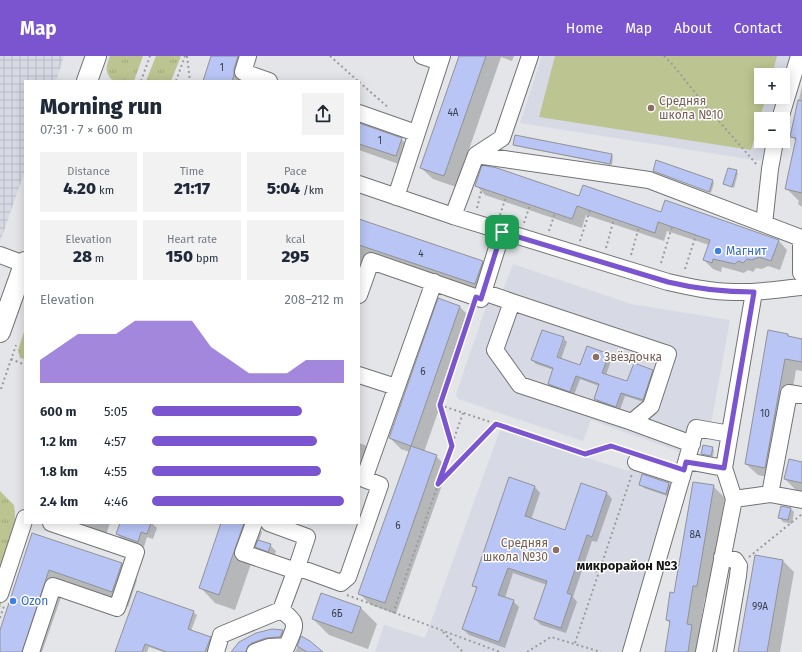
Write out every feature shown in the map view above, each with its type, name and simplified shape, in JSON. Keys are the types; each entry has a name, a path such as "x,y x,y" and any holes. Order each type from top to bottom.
{"main road":[{"path":"87,80 96,56"},
{"path":"0,332 24,266"}],"street":[{"path":"248,56 243,72 266,80"},
{"path":"396,197 441,59 422,56"},
{"path":"453,216 476,155 502,138 530,56"},
{"path":"783,112 798,75 799,56"},
{"path":"360,113 416,133"},
{"path":"764,224 774,148"},
{"path":"360,184 502,232 668,282 690,287 717,291 754,292 801,280 801,238 649,180 476,155"},
{"path":"479,294 502,232"},
{"path":"0,255 24,263"},
{"path":"360,292 371,261 434,282 512,302 668,354 651,406 632,422"},
{"path":"254,524 243,553 341,582 348,577 380,485 361,478 396,388 434,282"},
{"path":"704,652 734,499 724,468 754,292"},
{"path":"512,302 495,350 520,385 632,422 692,444"},
{"path":"360,374 396,388"},
{"path":"770,494 789,393 802,395"},
{"path":"631,652 696,428 730,434"},
{"path":"635,457 682,477"},
{"path":"686,462 724,468"},
{"path":"734,499 770,494 802,500"},
{"path":"0,594 24,521"},
{"path":"31,652 53,586 117,608 136,552 54,524"},
{"path":"216,652 221,635 281,610 307,537 272,524"},
{"path":"87,525 109,532"},
{"path":"722,557 735,560 739,566 725,652"},
{"path":"255,652 269,647 291,649 295,625 292,618 281,610"}],"path":[{"path":"141,80 150,56"},
{"path":"176,80 186,56"},
{"path":"186,56 190,80"},
{"path":"330,56 357,80"},
{"path":"664,56 674,65 705,105 758,166 770,169"},
{"path":"476,208 482,188"},
{"path":"500,215 506,197"},
{"path":"524,224 530,205"},
{"path":"580,241 590,210"},
{"path":"549,232 555,213"},
{"path":"606,248 614,219"},
{"path":"631,255 639,227"},
{"path":"661,263 672,227"},
{"path":"685,269 696,235"},
{"path":"452,446 440,405 479,294"},
{"path":"1,389 16,345"},
{"path":"11,359 24,365"},
{"path":"440,405 585,454 611,446 635,457 575,643"},
{"path":"394,613 463,413"},
{"path":"438,484 496,424"},
{"path":"739,566 802,514"},
{"path":"576,565 598,572"},
{"path":"344,594 500,652"},
{"path":"442,631 463,652"},
{"path":"527,652 551,637 601,652"}],"shaded area":[{"path":"0,56 64,56 56,80 24,80 24,173 0,242"},
{"name":"Средняя школа №10","path":"542,56 795,56 790,71 790,68 754,68 754,104 779,104 776,112 754,112 754,148 765,148 761,161 520,123"},
{"name":"Звёздочка","path":"513,264 631,304 730,320 711,424 694,420 683,453 591,420 583,441 458,399 456,394 489,298 499,301"},
{"name":"Средняя школа №30","path":"500,430 628,471 635,456 679,471 624,652 375,652 384,625 425,638"}],"green space":[{"path":"110,56 143,56 134,80 112,80 107,72"},
{"path":"156,56 181,56 171,80 146,80"},
{"name":"Средняя школа №10","path":"555,56 777,56 774,68 754,68 754,104 764,104 762,112 754,112 754,139 751,150 539,117"},
{"path":"24,332 24,359 20,358 18,350"},
{"path":"0,491 14,505 18,550 0,608"}],"building":[{"path":"211,56 238,56 232,80 203,80"},
{"path":"459,56 486,56 444,176 420,168"},
{"path":"798,100 802,101 802,193 785,189 796,138 790,137"},
{"path":"360,123 402,138 396,156 360,144"},
{"path":"515,135 612,154 610,164 513,145"},
{"path":"656,160 713,180 709,192 653,171"},
{"path":"482,165 497,168 579,196 583,185 661,212 665,200 779,240 771,261 759,257 752,260 747,259 743,263 738,261 735,264 713,259 712,263 703,260 710,240 658,222 655,233 577,206 572,219 475,186"},
{"path":"728,168 737,170 732,187 723,184"},
{"path":"360,219 483,261 475,284 360,245"},
{"path":"438,298 460,306 411,446 389,438"},
{"path":"542,330 564,337 557,357 580,365 587,346 609,354 602,373 627,381 634,363 653,370 643,400 621,393 616,407 594,399 599,384 576,376 570,392 548,384 553,368 531,360"},
{"path":"768,330 788,334 788,336 802,339 802,362 785,359 765,468 745,464"},
{"path":"703,445 713,447 711,456 701,454"},
{"path":"411,446 437,455 385,603 358,594"},
{"path":"789,459 802,462 802,483 784,479"},
{"path":"642,474 669,483 666,494 639,485"},
{"path":"509,477 535,486 525,516 565,530 581,483 607,492 592,537 587,535 567,593 572,595 561,628 534,619 547,581 508,568 498,595 514,600 499,642 462,629 477,587 472,586"},
{"path":"693,482 714,485 697,586 693,586 687,624 692,625 688,652 665,652 670,621 666,620 670,592 674,593"},
{"path":"781,506 791,508 788,520 778,518"},
{"path":"120,524 151,524 147,534 141,532 138,542 116,534"},
{"path":"221,524 244,524 219,595 199,588"},
{"path":"32,533 122,563 112,592 49,570 22,652 0,652 0,630"},
{"path":"258,540 271,544 268,552 255,547"},
{"path":"755,555 783,560 767,652 738,652"},
{"path":"137,591 194,611 188,629 211,637 205,652 167,652 145,644 142,652 115,652"},
{"path":"321,593 361,607 352,633 312,619"},
{"path":"272,629 283,630 280,637 266,638 252,643 248,646 246,652 231,652 239,642 256,633"},
{"path":"301,636 310,641 323,652 307,652 297,646"}],"place":[{"name":"Средняя школа №10","path":"651,108"},
{"name":"Магнит","path":"718,251"},
{"name":"Звёздочка","path":"596,357"},
{"name":"Средняя школа №30","path":"556,550"},
{"name":"Ozon","path":"13,601"}],"district":[{"name":"микрорайон №3","path":"627,565"}],"route":[{"path":"502,232 668,282 717,291 754,292 724,468 686,462 684,470 611,446 585,454 496,424 438,484 452,446 440,405 476,297 481,299 502,232"}]}
